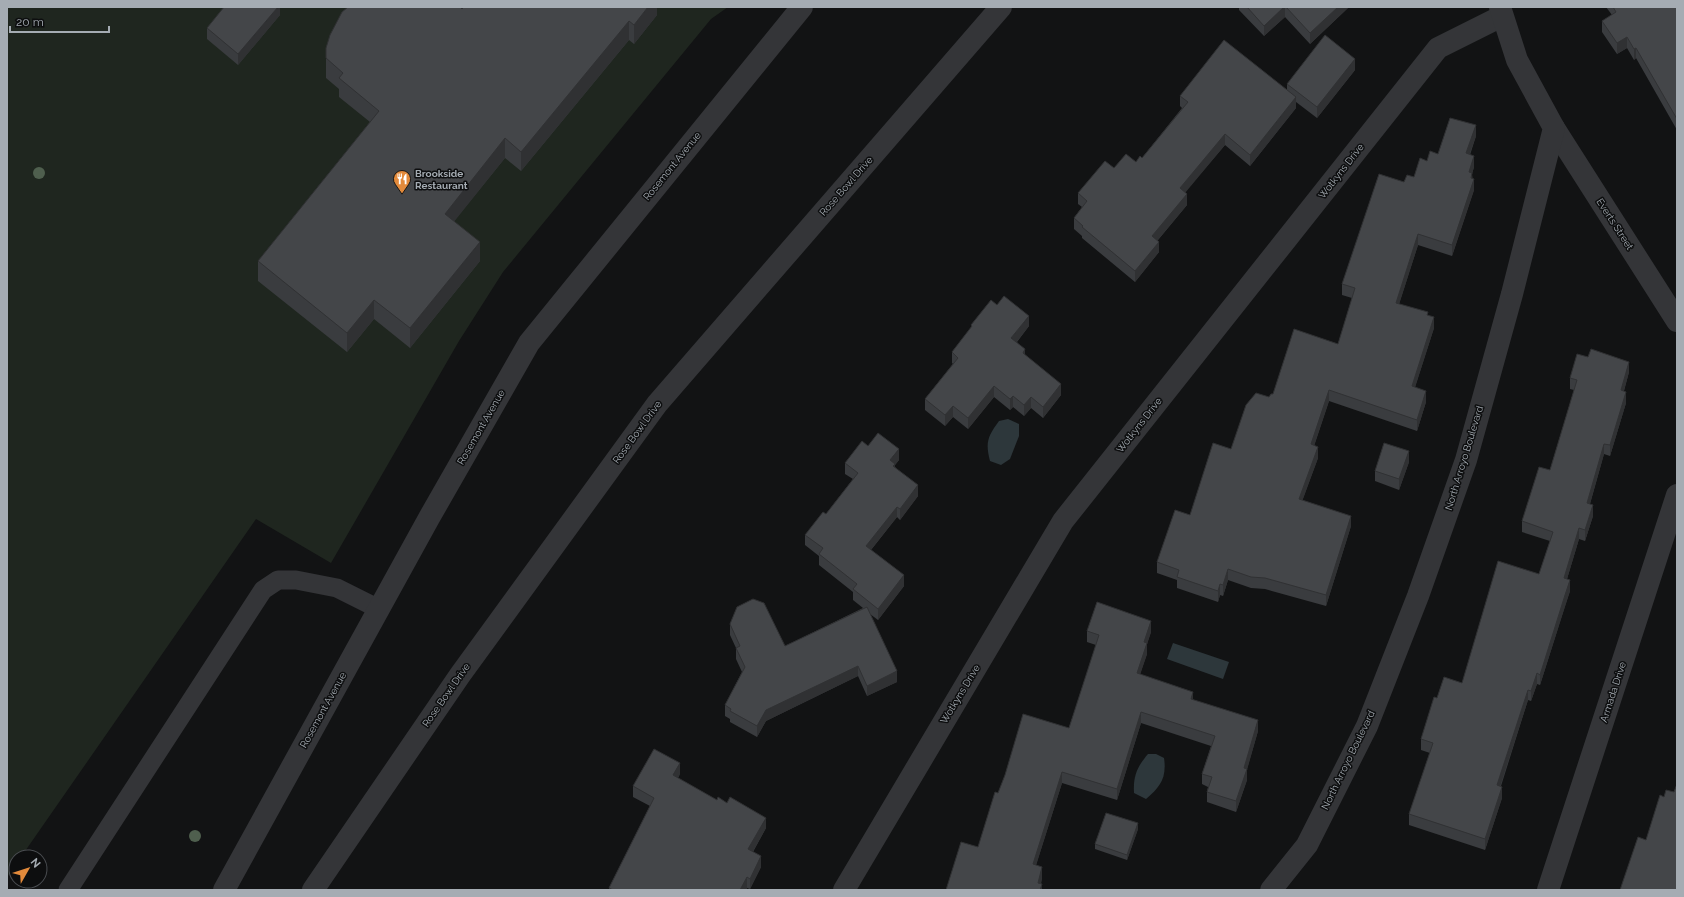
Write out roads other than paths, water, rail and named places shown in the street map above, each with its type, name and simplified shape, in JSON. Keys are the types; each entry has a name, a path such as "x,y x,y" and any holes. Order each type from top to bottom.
{"street":[{"name":"Rosemont Avenue","path":"224,890 379,609 529,343 802,7"},
{"name":"Rose Bowl Drive","path":"313,890 460,675 657,404 1001,7"},
{"path":"1501,12 1517,60 1554,128"},
{"name":"Wotkyns Drive","path":"844,890 1063,521 1438,48 1501,12"},
{"name":"Everts Street","path":"1554,128 1677,321"},
{"name":"North Arroyo Boulevard","path":"1271,890 1307,845 1367,726 1418,596 1466,460 1512,294 1554,128"},
{"name":"Armada Drive","path":"1548,890 1677,495"}],"lane":[{"path":"68,890 263,590 278,580 296,580 337,588 379,609"}],"place":[{"name":"Brookside Restaurant","path":"402,194"}]}
